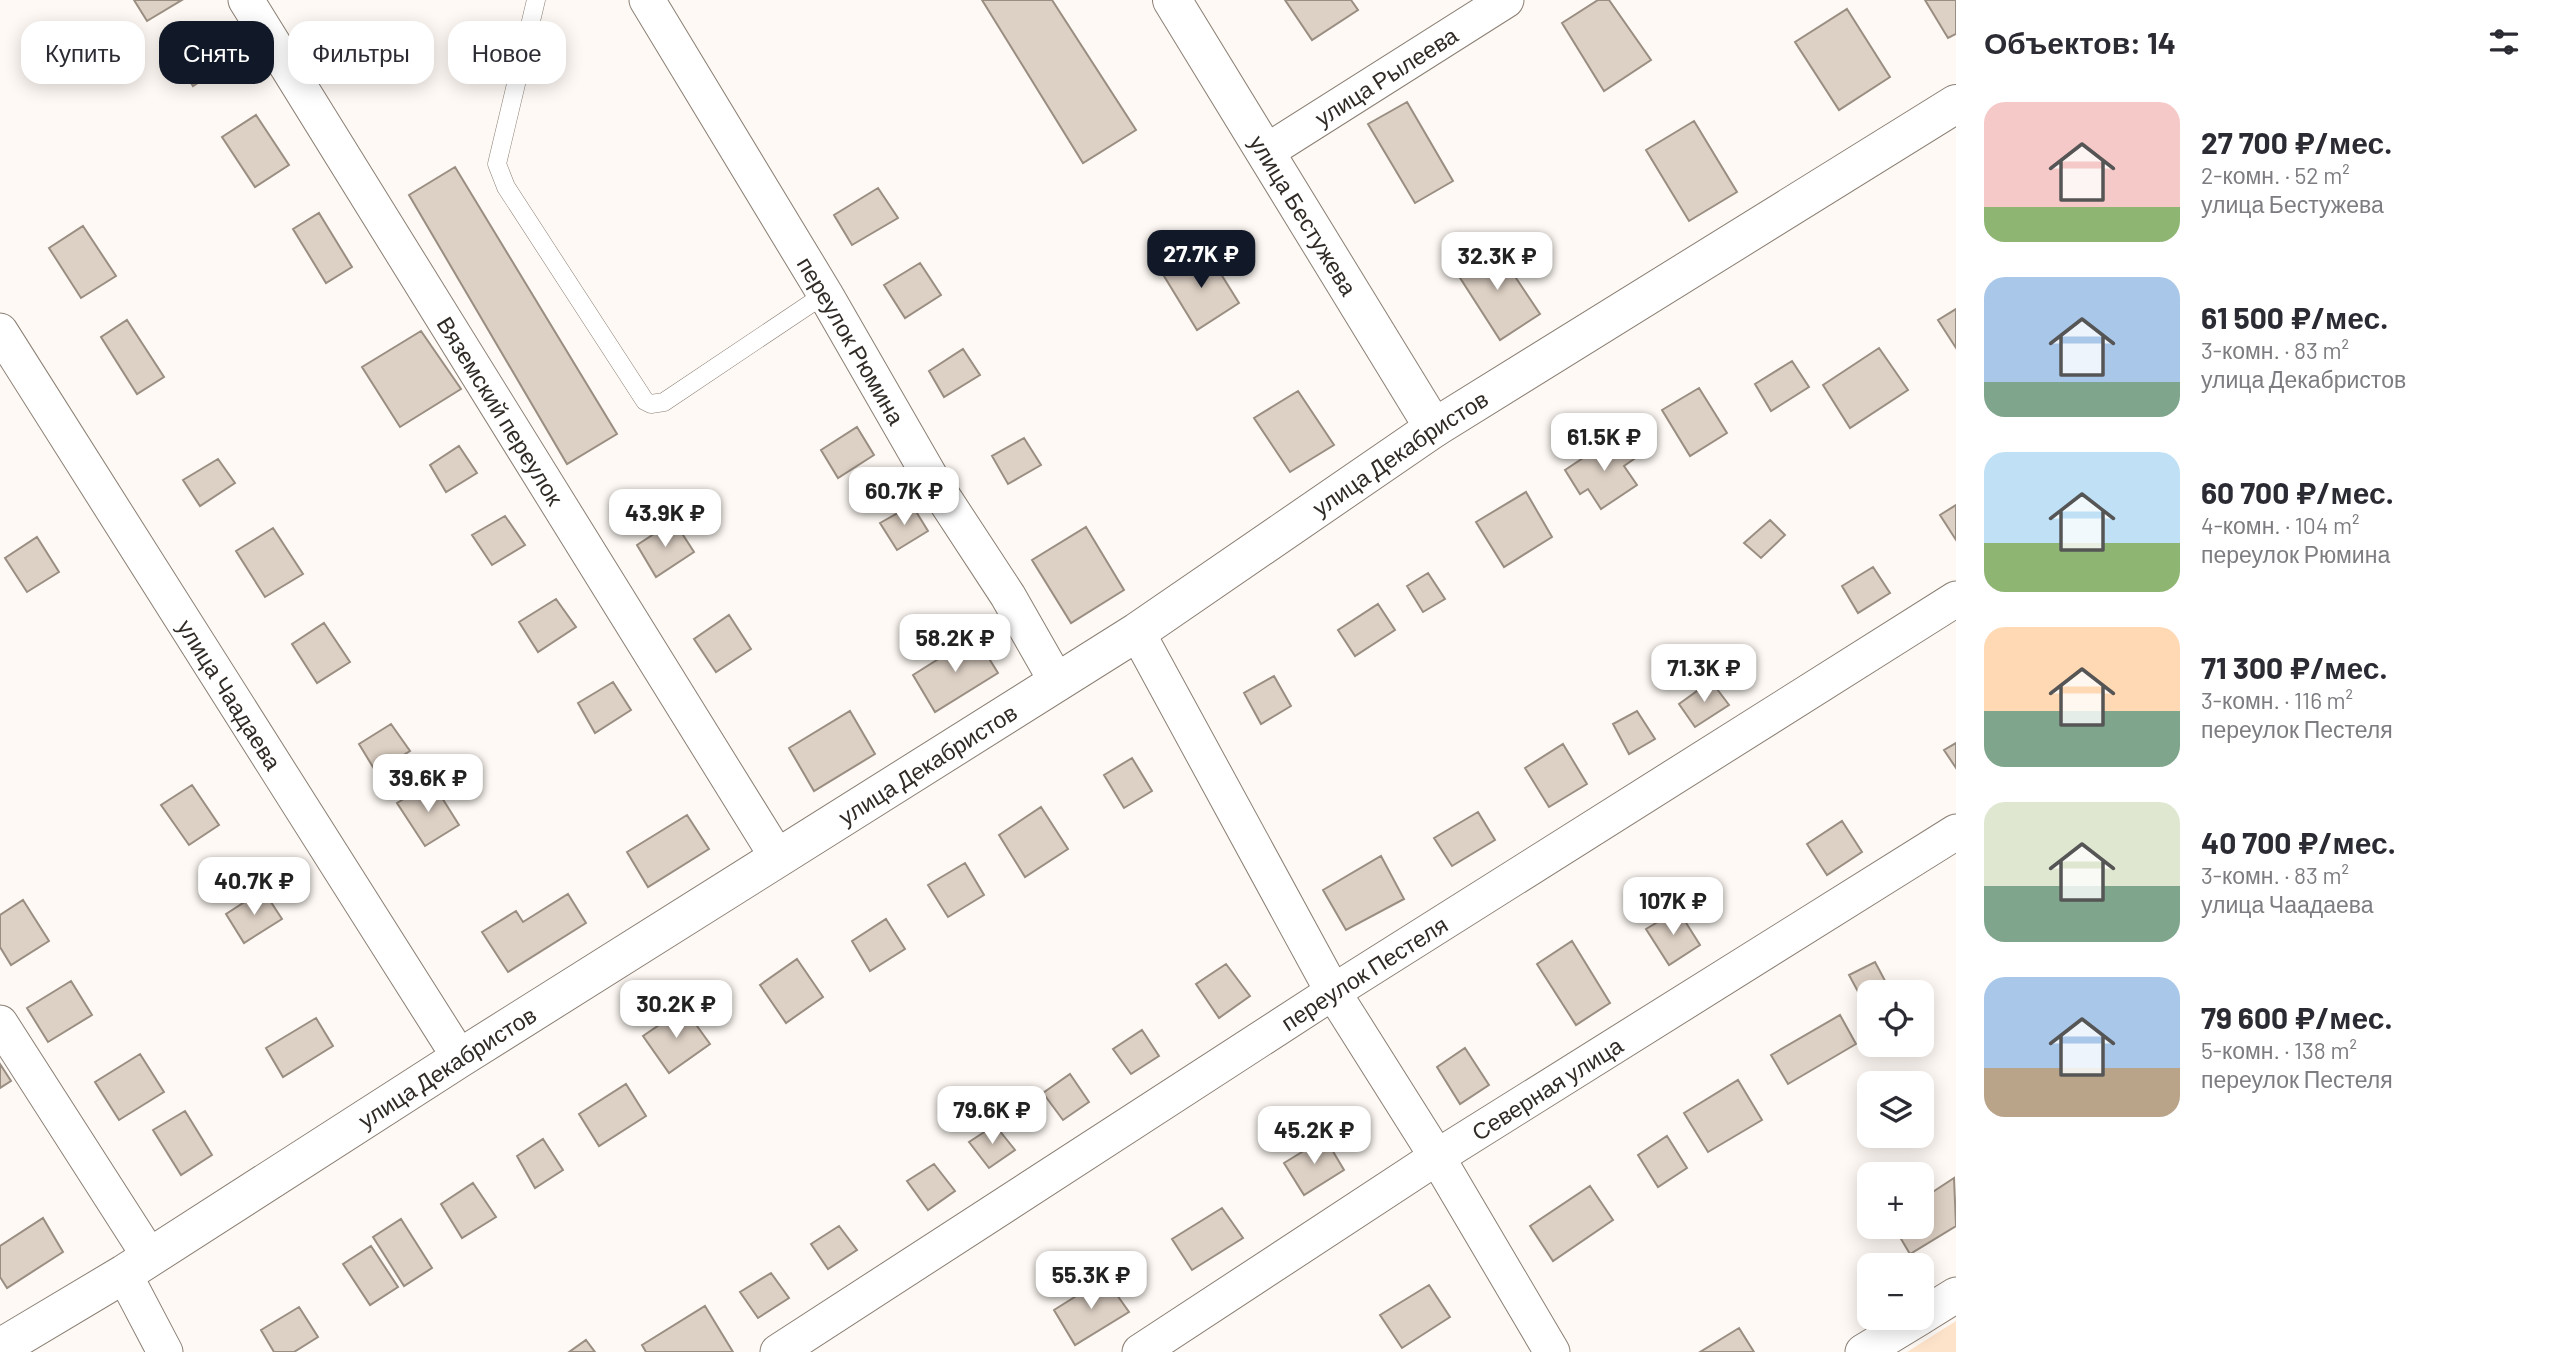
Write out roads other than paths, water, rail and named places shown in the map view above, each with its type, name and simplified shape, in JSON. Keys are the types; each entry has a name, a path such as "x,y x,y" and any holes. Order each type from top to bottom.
{"street":[{"name":"Вяземский переулок","path":"246,0 778,858"},
{"name":"переулок Рюмина","path":"647,0 825,294 932,480 1008,596 1057,682"},
{"name":"улица Бестужева","path":"1172,0 1434,428"},
{"name":"улица Рылеева","path":"1266,152 1506,0"},
{"name":"улица Декабристов","path":"0,1348 137,1265 460,1058 1137,632 1434,428 1956,104"},
{"name":"улица Чаадаева","path":"0,331 460,1058"},
{"name":"переулок Пестеля","path":"778,1352 1333,992 1956,599"},
{"path":"1137,632 1333,992 1437,1157 1552,1352"},
{"name":"Северная улица","path":"1140,1352 1437,1157 1956,832"},
{"path":"0,1023 137,1265 165,1352"},
{"path":"1934,1308 1956,1295"},
{"path":"1863,1352 1899,1330"}],"lane":[{"path":"536,0 497,164 506,187 645,401 651,404 664,402 825,294"}]}
